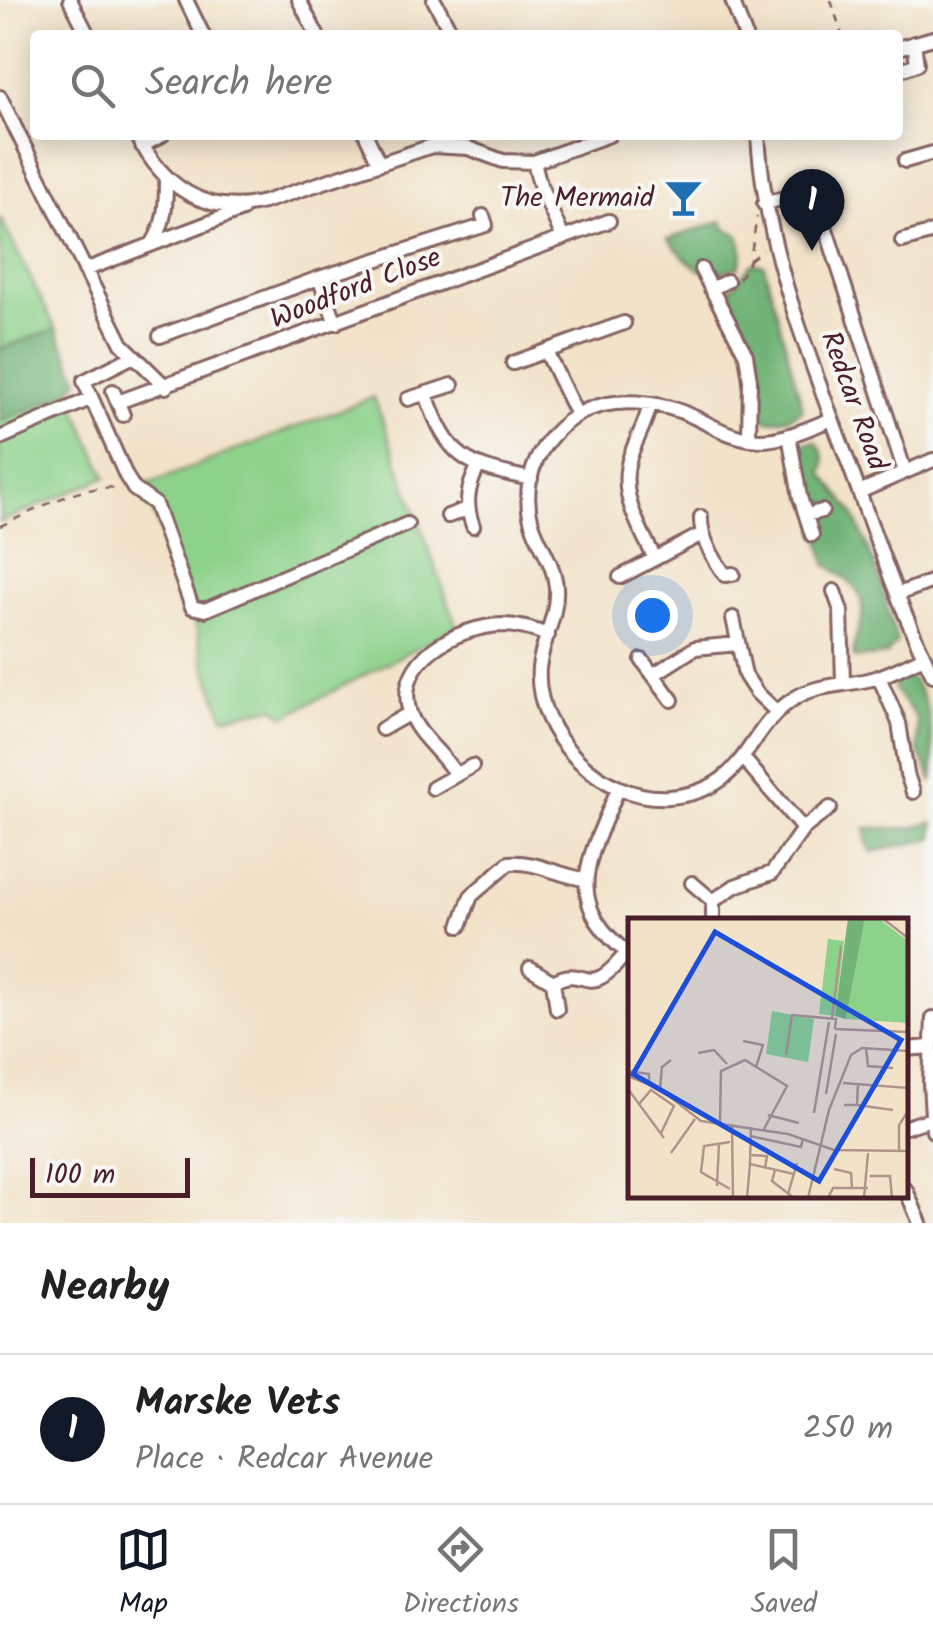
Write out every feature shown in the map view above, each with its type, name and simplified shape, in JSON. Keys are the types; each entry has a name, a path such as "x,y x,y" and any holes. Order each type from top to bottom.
{"street":[{"path":"70,0 85,30"},
{"path":"186,0 201,30"},
{"path":"300,0 315,30"},
{"path":"434,0 447,30"},
{"path":"732,0 742,30"},
{"path":"903,47 933,38"},
{"path":"903,69 917,64 914,44"},
{"path":"0,98 122,344 166,386"},
{"path":"139,140 166,179 188,195 204,202 254,205"},
{"path":"368,140 379,164"},
{"path":"85,270 254,205 418,150 468,148 502,161 534,162 595,140"},
{"name":"Redcar Road","path":"758,140 764,204 774,246 859,492 933,674"},
{"path":"905,161 933,152"},
{"path":"534,162 563,238"},
{"path":"152,244 160,232 166,208 166,179"},
{"path":"764,204 813,190 905,472"},
{"path":"160,336 319,278 486,225 483,216"},
{"name":"Woodford Close","path":"118,403 609,221"},
{"path":"902,241 933,232"},
{"path":"700,269 746,355 750,439"},
{"path":"319,278 336,323"},
{"path":"711,290 727,281"},
{"path":"513,363 624,323"},
{"path":"546,350 577,415"},
{"path":"134,356 84,381 134,489 155,504 188,600 198,611 407,524"},
{"path":"408,400 452,385"},
{"path":"426,394 445,439 478,467 531,479"},
{"path":"0,438 90,399"},
{"path":"832,419 789,435 750,439 721,432 680,411 650,404 609,404 577,415 547,442 531,479 528,506 551,564 556,590 539,683 551,723 584,766 618,789 653,797 683,795 710,785 744,759 777,712 804,692 879,677 924,658"},
{"path":"650,404 645,427 630,459 627,484 633,514 654,556"},
{"path":"789,435 812,535"},
{"path":"859,492 933,460"},
{"path":"473,526 467,510 470,486 478,467"},
{"path":"448,516 467,510"},
{"path":"806,515 822,510"},
{"path":"701,517 702,534 714,558 726,575 733,574"},
{"path":"620,577 702,534"},
{"path":"898,594 933,581"},
{"path":"834,591 841,610 844,683"},
{"path":"841,610 858,607"},
{"path":"733,618 745,674 756,692 777,712"},
{"path":"456,774 410,713 412,675 425,655 445,641 499,625 524,627 548,635"},
{"path":"653,675 686,652 738,644"},
{"path":"642,660 672,700"},
{"path":"879,677 899,723 906,774 913,792"},
{"path":"382,729 410,713"},
{"path":"744,759 803,829"},
{"path":"432,788 472,766"},
{"path":"906,774 923,769"},
{"path":"618,789 584,879 598,921 628,953"},
{"path":"713,901 735,886 772,873 803,829 830,808"},
{"path":"460,926 470,896 504,866 516,862 584,879"},
{"path":"692,883 713,901 713,918"},
{"path":"456,886 470,896"},
{"path":"553,982 562,976 599,980 628,955"},
{"path":"530,968 553,982"},
{"path":"553,982 556,1010"},
{"path":"932,1125 933,1018"},
{"path":"908,1049 930,1047"},
{"path":"908,1195 920,1223"}],"path":[{"path":"831,0 840,30"},
{"path":"727,281 730,286 738,280 750,260 758,212 764,204"},
{"path":"750,260 774,246"},
{"path":"0,526 105,486 134,489"}],"green space":[{"path":"0,217 56,329 0,349"},
{"path":"722,221 725,228 739,235 743,255 738,268 724,270 724,277 699,269 668,239"},
{"path":"752,263 764,265 803,409 789,418 768,421 759,414 753,344 730,306 720,303 719,293 734,286"},
{"path":"56,329 79,379 69,392 0,421 0,349"},
{"path":"69,392 106,477 0,522 0,421"},
{"path":"374,397 457,627 285,716 274,707 224,717 205,666 194,619 143,486"},
{"path":"816,441 825,461 822,473 853,512 876,568 897,642 886,655 854,658 862,616 860,597 851,583 826,564 817,524 822,515 832,512 827,503 806,500 799,457 804,443"},
{"path":"908,676 927,710 933,783 918,750 917,718 895,691 893,679"},
{"path":"933,822 933,839 872,852 867,843 866,828 910,828"}],"place":[{"name":"The Mermaid","path":"684,198"},
{"name":"Marske Vets","path":"812,251"}]}
